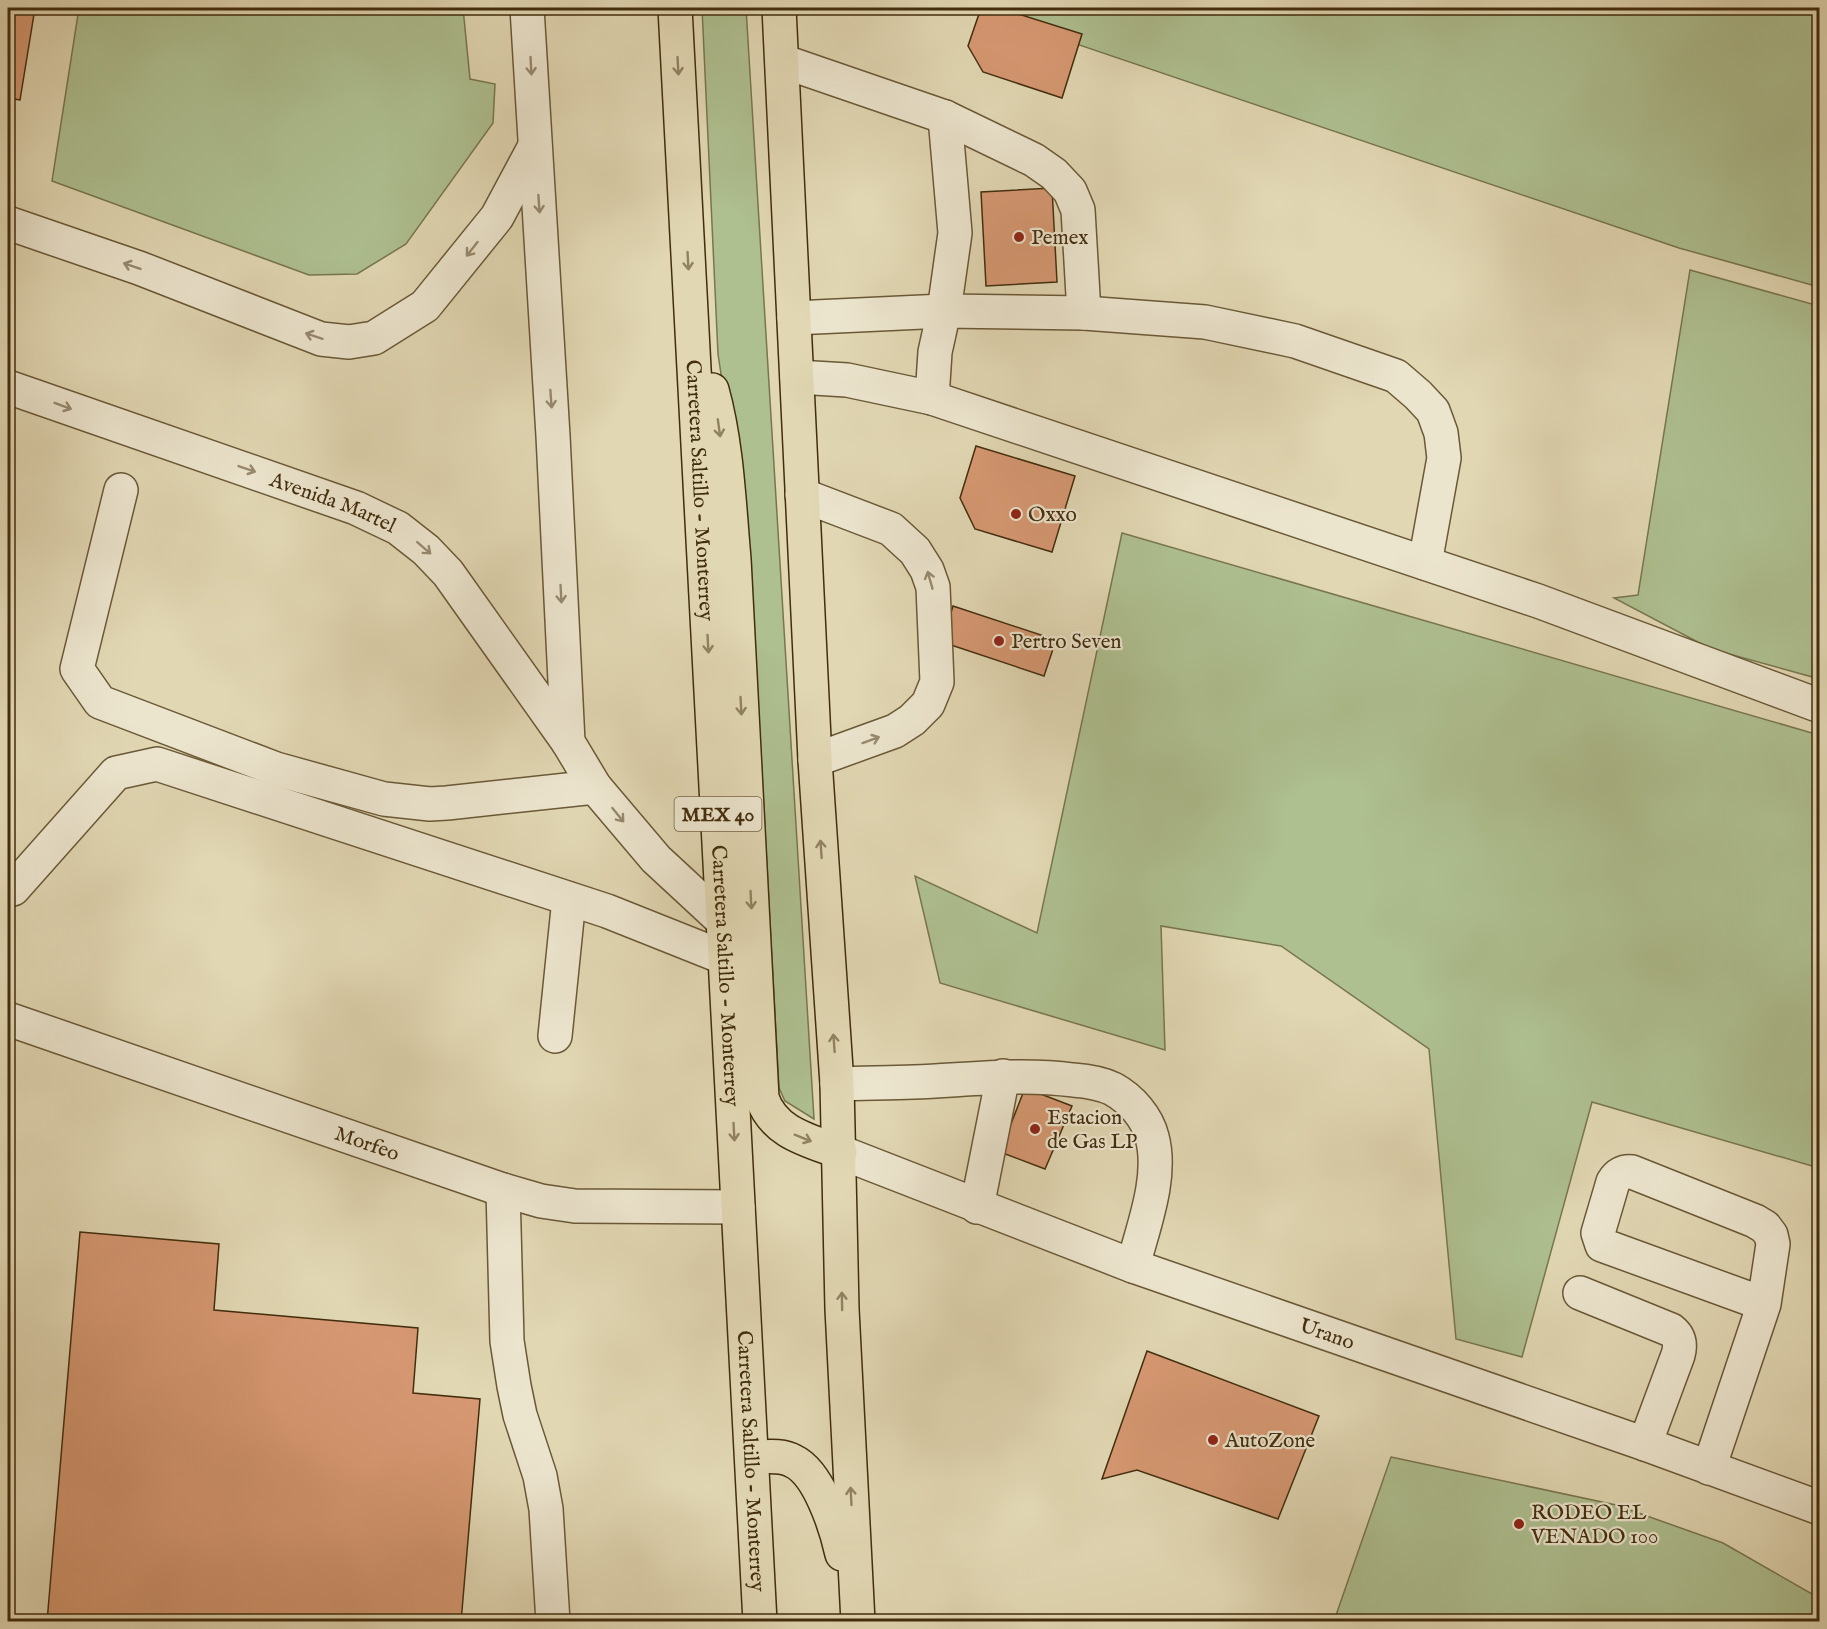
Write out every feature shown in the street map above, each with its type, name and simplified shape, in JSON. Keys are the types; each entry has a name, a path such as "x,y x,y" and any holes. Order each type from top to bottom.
{"main road":[{"name":"Carretera Saltillo - Monterrey","path":"675,8 760,1622"},
{"path":"779,8 816,760 837,1084 842,1309 858,1619"},
{"path":"690,310 716,404 727,479 734,559 760,1084 766,1110 784,1129 840,1152"},
{"path":"752,1457 784,1457 804,1468 811,1478 830,1515 839,1539 858,1619"}],"street":[{"path":"527,8 553,436 568,742"},
{"path":"782,61 945,117 1034,160 1054,174 1070,191 1078,210 1081,229 1084,313"},
{"path":"932,398 935,352 944,311 955,233 945,117"},
{"path":"8,223 139,268 321,339 349,342 374,338 425,306 496,217 535,146"},
{"path":"794,318 944,311 1084,313 1205,322 1295,341 1396,376 1433,411 1441,433 1444,458 1425,563"},
{"path":"797,377 847,380 932,398 1538,601 1820,706"},
{"name":"Avenida Martel","path":"8,387 356,508 398,528 426,550 448,573 568,742 596,787 656,859 724,922 753,941"},
{"path":"121,490 77,669 100,702 276,769 384,799 430,804 596,787"},
{"path":"802,495 891,529 915,551 927,570 933,587 935,623 937,682 928,704 912,720 895,731 816,760"},
{"path":"14,889 116,773 157,764 607,911 726,958"},
{"path":"555,1036 569,899"},
{"name":"Morfeo","path":"8,1019 503,1190 541,1201 575,1206 738,1207"},
{"path":"977,1207 1002,1076"},
{"path":"837,1084 1002,1076 1061,1078 1092,1082 1111,1088 1127,1099 1143,1116 1152,1137 1155,1177 1133,1266"},
{"name":"Urano","path":"840,1152 1133,1266 1645,1444 1820,1508"},
{"path":"1709,1468 1764,1304 1773,1254 1771,1235 1765,1227 1755,1221 1632,1172 1616,1177 1612,1182 1598,1233 1602,1245 1764,1304"},
{"path":"503,1190 507,1341 514,1386 540,1476 546,1509 553,1622"},
{"path":"1580,1293 1671,1330 1677,1335 1678,1355 1645,1444"}],"green space":[{"path":"79,8 463,8 470,79 495,84 493,123 406,244 357,274 309,275 52,181"},
{"path":"702,8 746,8 814,1119 785,1101 779,1088 751,573 718,354"},
{"path":"970,8 1819,8 1819,287 1679,248"},
{"path":"1690,270 1819,306 1820,666 1816,678 1711,649 1614,598 1638,595"},
{"path":"1122,533 1819,735 1819,1168 1592,1102 1522,1357 1456,1339 1429,1049 1281,946 1161,926 1165,1050 940,983 915,876 1037,933"},
{"name":"RODEO EL VENADO 100","path":"1391,1457 1616,1505 1723,1543 1819,1598 1819,1621 1334,1621"}],"building":[{"path":"8,8 35,8 20,100 8,98"},
{"path":"981,8 999,8 1082,34 1062,98 983,72 968,46"},
{"name":"Pemex","path":"1052,188 1057,282 986,286 981,192"},
{"name":"Oxxo","path":"976,446 1075,476 1052,552 975,529 960,498"},
{"name":"Pertro Seven","path":"953,606 1056,640 1044,676 942,642"},
{"name":"Estacion de Gas LP","path":"1025,1088 1072,1106 1045,1169 1000,1152"},
{"path":"80,1232 219,1244 214,1310 418,1328 413,1393 480,1399 461,1622 47,1622"},
{"name":"AutoZone","path":"1147,1351 1319,1416 1278,1519 1137,1470 1102,1479"}],"place":[{"name":"Pemex","path":"1019,237"},
{"name":"Oxxo","path":"1016,514"},
{"name":"Pertro Seven","path":"999,641"},
{"name":"Estacion de Gas LP","path":"1035,1129"},
{"name":"AutoZone","path":"1213,1440"},
{"name":"RODEO EL VENADO 100","path":"1519,1524"}]}
